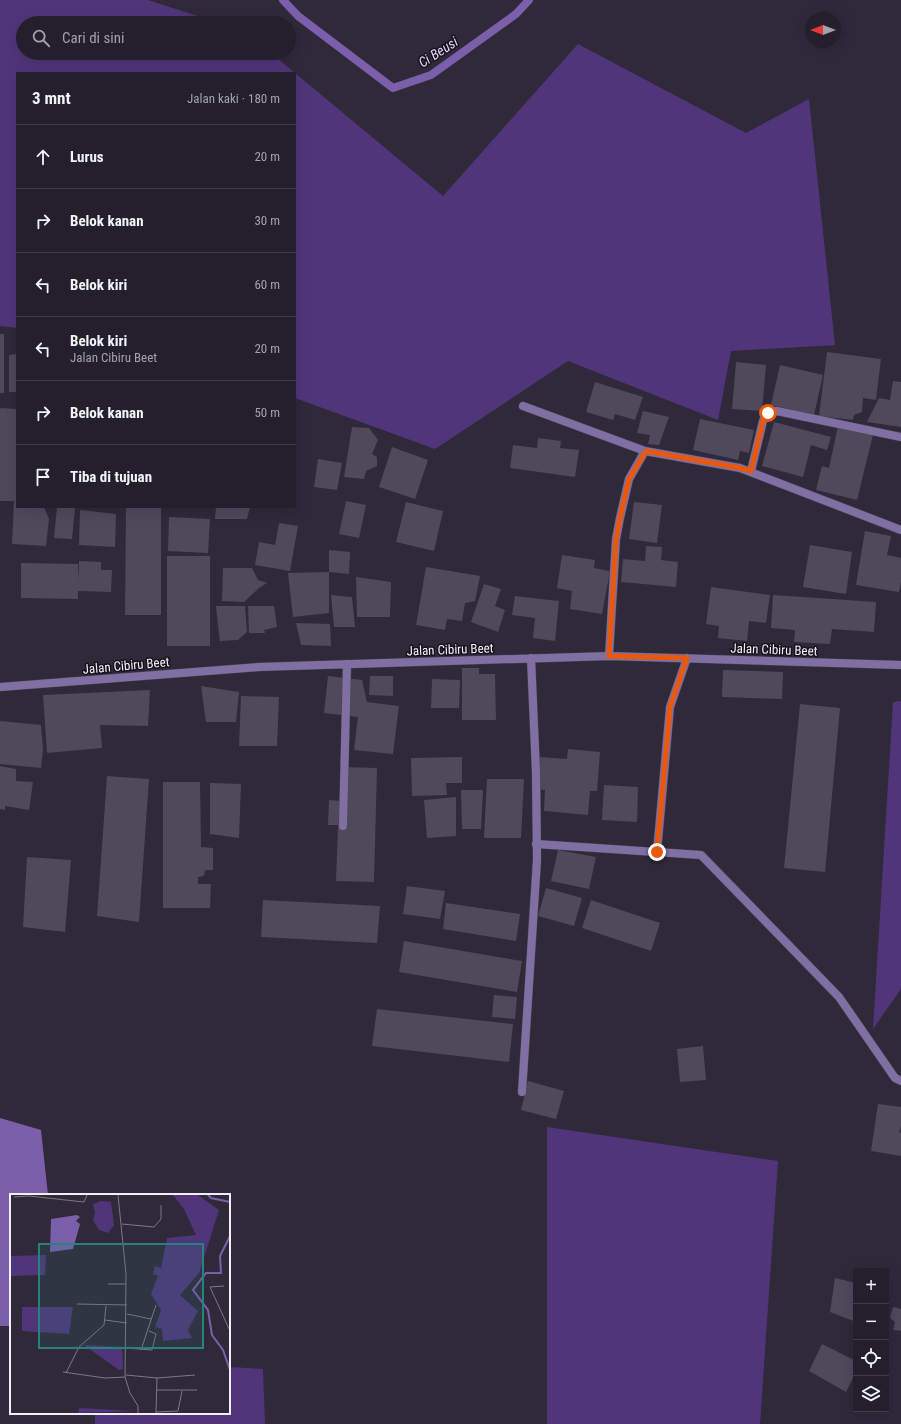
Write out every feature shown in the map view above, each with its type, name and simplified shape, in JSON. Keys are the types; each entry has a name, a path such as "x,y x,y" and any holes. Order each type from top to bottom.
{"street":[{"path":"523,406 646,451 751,471 901,530"},
{"path":"751,471 763,421 768,413 777,411 901,437"},
{"path":"609,656 616,539 629,479 646,451"},
{"name":"Jalan Cibiru Beet","path":"0,687 259,667 609,656 901,665"},
{"path":"522,1092 537,860 536,772 531,658"},
{"path":"657,852 670,707 687,658"},
{"path":"343,826 347,664"},
{"path":"536,844 701,855 839,997 895,1078 901,1081"}],"shaded area":[{"path":"0,0 148,0 197,16 16,16 16,60 279,60 294,72 16,72 16,328 0,326"},
{"path":"578,44 746,133 809,99 835,345 731,351 718,420 568,361 435,449 296,398 296,74 443,196"},
{"path":"901,701 901,989 873,1029 893,702"},
{"path":"0,1118 41,1130 48,1194 10,1194 10,1326 0,1326"},
{"path":"547,1127 778,1161 760,1424 547,1424"},
{"path":"230,1367 263,1369 265,1424 95,1424 95,1414 230,1414"}],"building":[{"path":"0,334 4,334 4,393 0,393"},
{"path":"827,352 881,359 876,400 863,398 862,412 854,415 853,420 819,416"},
{"path":"16,354 16,392 9,392 9,355"},
{"path":"736,362 766,365 762,411 732,409"},
{"path":"780,365 823,375 814,415 771,405"},
{"path":"893,381 901,382 901,427 867,422 879,398 890,400"},
{"path":"595,382 643,397 635,420 615,414 613,420 586,412"},
{"path":"0,409 16,409 16,508 44,508 49,519 46,546 12,544 14,501 0,501"},
{"path":"643,411 669,417 659,445 648,444 650,435 637,433"},
{"path":"700,419 754,430 749,453 740,451 738,460 693,450"},
{"path":"774,422 831,437 827,450 811,445 803,477 762,466"},
{"path":"838,426 873,435 857,500 816,490 822,466 829,468"},
{"path":"352,427 369,428 378,440 372,454 377,457 377,466 366,471 364,479 344,477"},
{"path":"538,438 561,441 560,448 579,450 575,477 510,468 513,445 537,448"},
{"path":"392,447 428,460 415,499 379,487"},
{"path":"318,459 342,463 337,490 314,487"},
{"path":"346,501 366,505 359,538 339,534"},
{"path":"406,502 443,511 434,551 396,542"},
{"path":"634,502 662,505 657,543 629,539"},
{"path":"57,508 75,508 72,539 54,538"},
{"path":"126,508 161,508 161,615 125,615"},
{"path":"216,508 250,508 247,519 215,519"},
{"path":"80,510 116,514 115,547 79,545"},
{"path":"169,517 210,519 208,553 168,551"},
{"path":"279,523 298,526 290,571 255,565 259,542 275,545"},
{"path":"865,531 891,536 887,555 901,558 901,581 899,592 856,585"},
{"path":"810,545 852,552 846,594 803,587"},
{"path":"646,546 662,547 661,560 678,562 676,587 621,582 623,559 645,561"},
{"path":"329,550 350,552 349,574 329,572"},
{"path":"562,555 595,560 594,568 610,571 602,614 570,609 572,591 557,588"},
{"path":"167,556 210,556 210,646 167,646"},
{"path":"79,561 101,562 101,570 112,570 111,592 78,591 78,599 21,598 21,563 78,564 79,581"},
{"path":"426,567 480,576 475,601 465,603 462,621 447,619 445,630 416,625"},
{"path":"223,568 252,568 258,580 267,583 259,588 244,602 222,601"},
{"path":"329,572 329,613 293,617 288,573"},
{"path":"356,577 391,582 390,617 357,617"},
{"path":"484,584 501,589 495,606 505,610 498,632 471,622"},
{"path":"711,587 770,595 766,623 749,621 747,641 718,638 719,626 706,624"},
{"path":"331,595 352,597 355,627 334,627"},
{"path":"773,595 876,602 874,632 832,629 830,644 794,642 795,630 771,628"},
{"path":"515,596 559,601 555,641 533,638 535,618 512,615"},
{"path":"216,606 245,606 247,632 238,640 220,642"},
{"path":"248,606 274,606 277,627 264,630 265,633 249,633"},
{"path":"296,623 330,624 331,646 301,645"},
{"path":"462,668 479,668 479,674 495,674 496,720 462,720"},
{"path":"723,670 783,672 782,699 722,697"},
{"path":"328,676 362,680 367,702 399,706 393,754 354,750 358,717 324,713"},
{"path":"370,676 393,676 393,696 369,695"},
{"path":"432,679 460,680 459,708 431,708"},
{"path":"201,686 239,692 236,722 206,722"},
{"path":"150,690 148,726 100,725 102,748 47,753 43,695"},
{"path":"241,696 279,697 277,746 239,746"},
{"path":"800,704 840,708 825,872 784,868"},
{"path":"0,721 41,725 43,749 41,768 0,764"},
{"path":"568,749 600,752 597,791 590,791 588,815 544,811 545,790 536,789 539,757 567,759"},
{"path":"462,757 462,783 446,783 447,795 412,796 411,758"},
{"path":"0,766 16,769 16,781 33,782 29,810 5,806 5,810 0,809"},
{"path":"343,767 377,768 374,882 336,881 338,825 328,825 329,800 342,801"},
{"path":"107,776 149,779 139,922 97,916"},
{"path":"487,779 524,779 521,838 484,838"},
{"path":"163,782 200,782 201,847 213,848 213,870 205,870 204,876 198,877 198,884 211,884 210,908 163,908"},
{"path":"210,783 241,784 239,838 210,834"},
{"path":"604,785 638,787 637,822 602,820"},
{"path":"461,790 483,790 481,829 462,829"},
{"path":"456,797 456,836 427,838 424,800"},
{"path":"558,850 596,857 589,889 551,881"},
{"path":"27,857 71,860 65,932 23,927"},
{"path":"407,886 445,891 440,919 403,914"},
{"path":"546,888 582,898 574,926 538,916"},
{"path":"263,900 380,906 377,943 261,937"},
{"path":"591,900 660,923 651,951 582,928"},
{"path":"446,903 520,914 516,941 443,929"},
{"path":"404,941 522,961 517,992 399,972"},
{"path":"494,995 517,997 515,1019 492,1017"},
{"path":"377,1009 513,1024 509,1062 372,1046"},
{"path":"703,1046 706,1080 680,1082 677,1049"},
{"path":"528,1081 564,1091 556,1119 521,1110"},
{"path":"878,1104 901,1107 901,1126 899,1132 901,1133 901,1156 871,1151"},
{"path":"835,1278 853,1282 853,1321 830,1312"},
{"path":"893,1307 901,1309 901,1331 893,1330 895,1322 890,1318"},
{"path":"822,1344 853,1360 853,1378 846,1392 809,1371"}],"waterway":[{"name":"Ci Beusi","path":"283,0 298,16 393,88 431,75 516,14 529,0"}],"route":[{"path":"657,852 670,707 687,658 609,656 616,539 629,479 646,451 751,471 763,421 768,413"}]}
